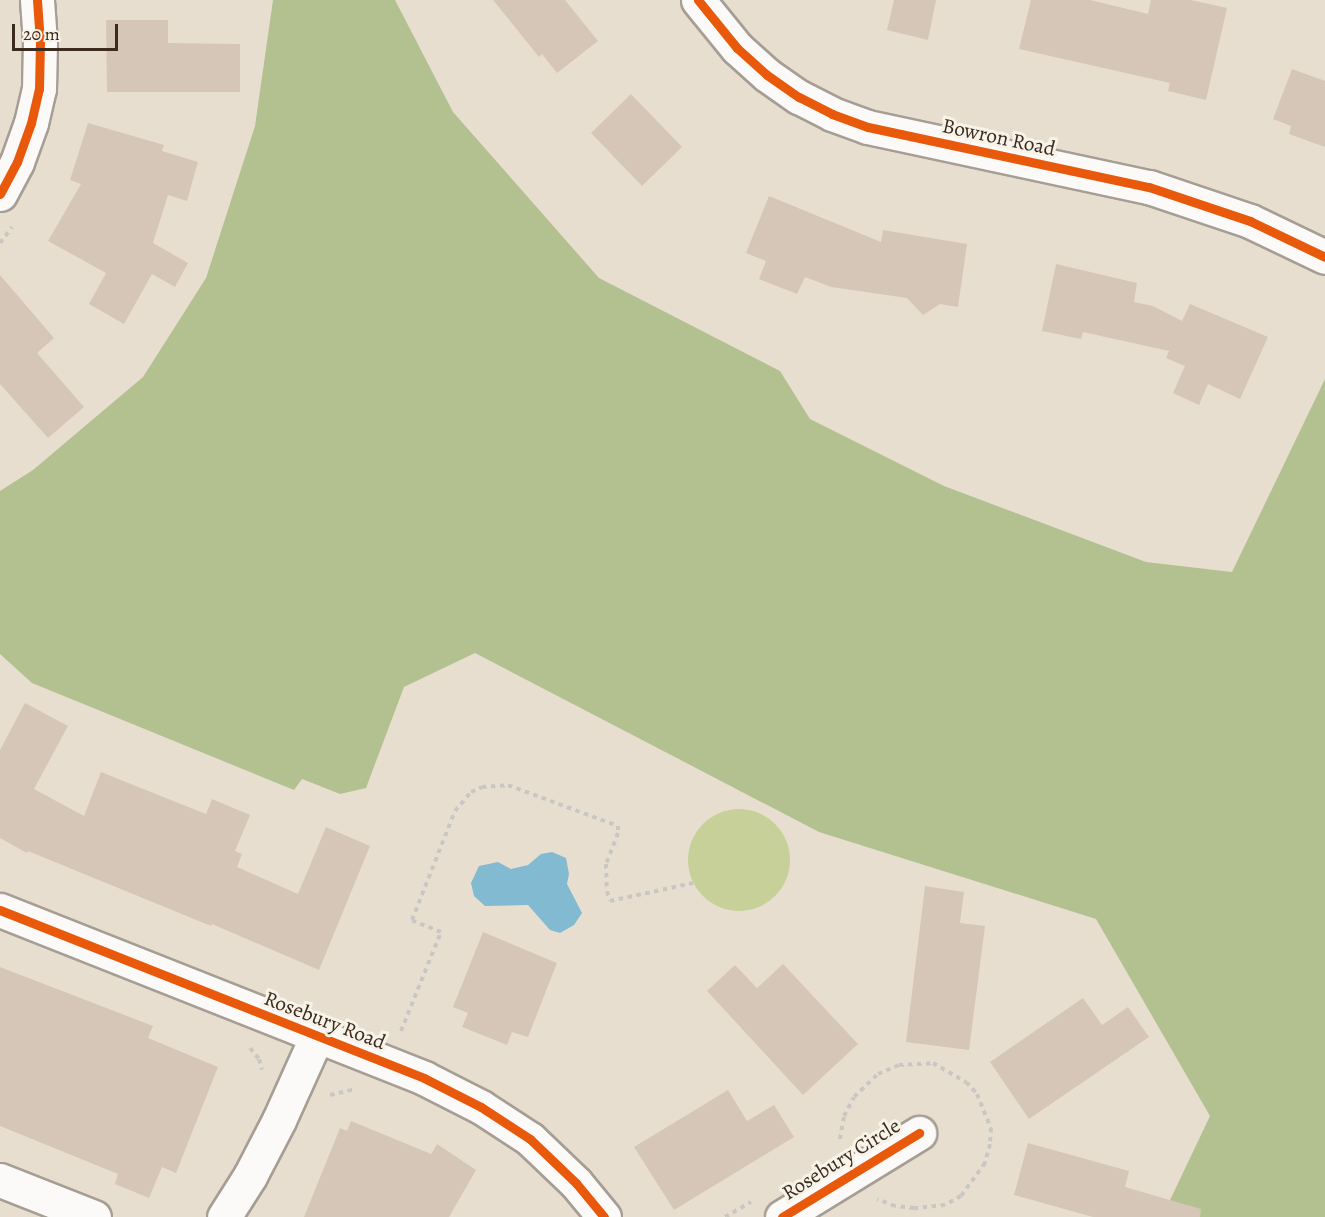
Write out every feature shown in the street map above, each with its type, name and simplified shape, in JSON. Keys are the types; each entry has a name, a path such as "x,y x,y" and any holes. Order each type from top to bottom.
{"street":[{"path":"0,194 17,162 31,123 39,89 40,42 37,0"},
{"name":"Bowron Road","path":"698,0 737,48 767,75 799,97 832,114 868,127 1149,187 1250,221 1325,257"},
{"name":"Rosebury Road","path":"0,910 424,1078 481,1107 530,1139 576,1183 604,1217"},
{"path":"224,1217 250,1176 317,1036"},
{"name":"Rosebury Circle","path":"782,1217 919,1132"},
{"path":"0,1180 94,1217"}],"path":[{"path":"400,1035 441,932 412,920 455,812 471,792 482,787 508,785 618,826 618,833 606,864 607,891 610,901 693,883"}],"green space":[{"path":"273,0 395,0 453,112 599,278 780,371 810,419 944,486 1146,562 1232,572 1325,379 1325,1217 1162,1217 1210,1116 1096,919 819,832 475,653 404,687 366,788 340,794 302,779 294,790 32,683 0,654 0,491 33,470 143,377 206,278 255,126"},
{"path":"739,809 759,813 775,824 786,840 790,860 786,880 775,896 759,907 739,911 719,907 703,896 692,880 688,860 692,840 703,824 719,813"}],"water":[{"path":"552,852 566,858 569,874 567,884 582,913 574,925 560,933 550,930 528,905 485,906 474,896 471,883 479,866 498,862 511,869 528,865 541,854"}],"building":[{"path":"493,0 565,0 598,41 557,73 542,54 539,57"},
{"path":"894,0 936,0 928,40 887,30"},
{"path":"1031,0 1090,0 1148,14 1151,0 1191,0 1227,8 1206,100 1168,91 1170,83 1019,49"},
{"path":"106,20 168,20 168,43 240,44 240,92 107,92"},
{"path":"1292,69 1325,81 1325,147 1289,134 1291,126 1273,119"},
{"path":"631,94 682,147 642,186 591,133"},
{"path":"88,123 164,145 162,151 198,162 187,201 168,195 153,243 188,263 175,287 152,274 124,324 89,304 106,273 48,241 81,184 70,180"},
{"path":"769,196 881,242 883,230 967,244 958,307 940,304 923,315 907,298 831,287 805,277 797,294 759,279 766,261 746,253"},
{"path":"1056,264 1137,283 1134,302 1153,306 1182,321 1190,304 1268,337 1240,399 1208,384 1199,405 1173,393 1185,366 1166,358 1169,351 1083,332 1081,339 1042,331"},
{"path":"0,275 54,338 37,353 84,407 48,438 0,384"},
{"path":"25,703 68,726 34,789 84,816 101,772 206,814 212,799 250,815 235,851 242,854 237,867 298,894 326,827 370,846 319,970 212,924 211,926 28,851 27,853 0,838 0,750"},
{"path":"925,886 964,892 960,923 985,926 969,1050 906,1042"},
{"path":"483,932 557,963 528,1037 512,1032 507,1045 462,1027 468,1013 453,1007"},
{"path":"783,964 858,1044 803,1095 707,991 735,965 757,988"},
{"path":"0,967 153,1026 148,1038 218,1067 176,1173 162,1167 149,1198 115,1184 118,1174 0,1126"},
{"path":"1083,998 1102,1025 1128,1007 1149,1037 1029,1119 990,1062"},
{"path":"728,1090 747,1121 774,1105 794,1137 674,1210 634,1147"},
{"path":"351,1121 431,1154 437,1144 476,1170 449,1217 304,1217 340,1128 347,1131"},
{"path":"1028,1143 1129,1171 1125,1187 1201,1209 1200,1217 1093,1217 1014,1195"}],"cycle path":[{"path":"0,194 17,162 31,123 39,89 40,42 37,0"},
{"path":"698,0 737,48 767,75 799,97 832,114 868,127 1149,187 1250,221 1325,257"},
{"path":"0,910 424,1078 481,1107 530,1139 576,1183 604,1217"},
{"path":"782,1217 919,1133"}]}
